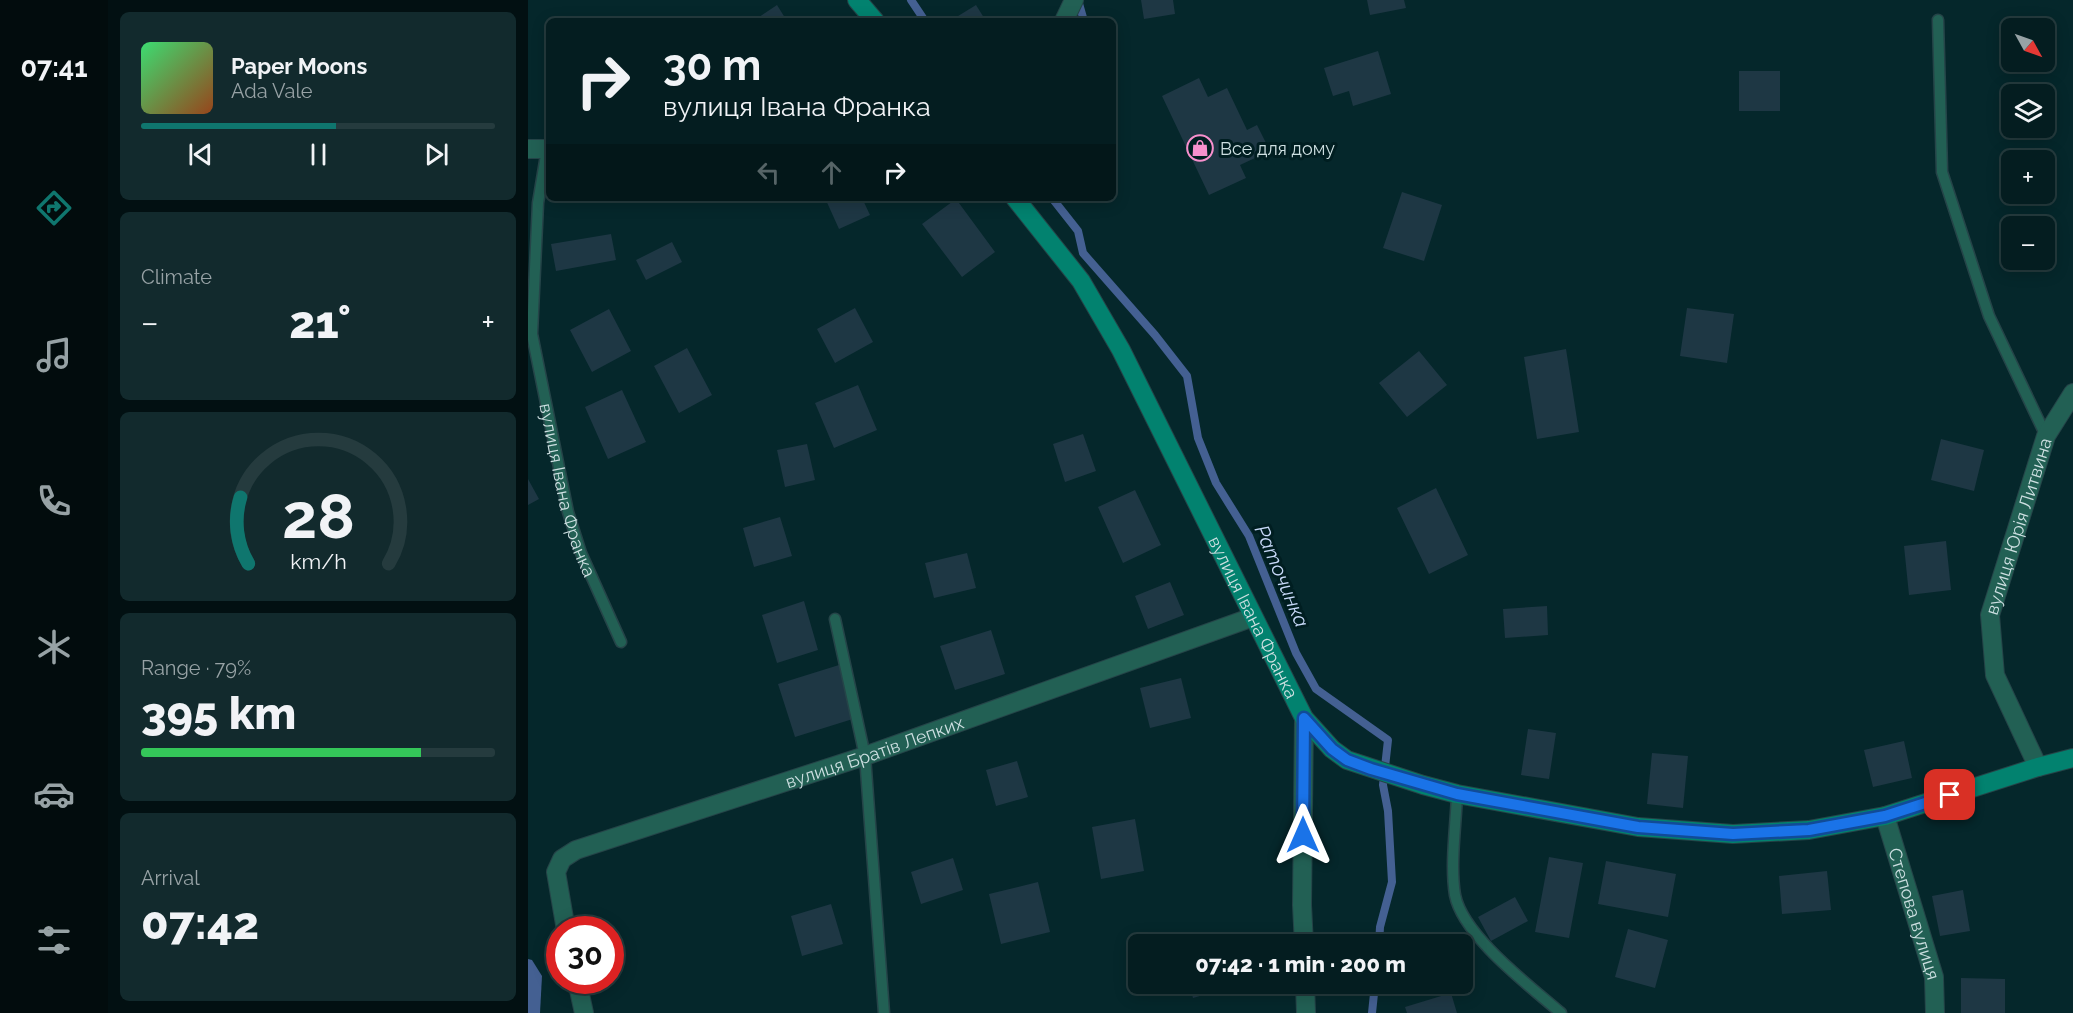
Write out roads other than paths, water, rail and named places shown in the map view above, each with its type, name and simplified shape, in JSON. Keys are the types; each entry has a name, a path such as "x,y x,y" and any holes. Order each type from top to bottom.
{"main road":[{"path":"856,0 872,18"},
{"name":"вулиця Івана Франка","path":"1017,201 1081,280 1115,340 1304,718 1332,749 1347,760 1457,794 1638,827 1733,834 1809,830 1885,816 2073,758"}],"street":[{"path":"1065,18 1074,0"},
{"name":"вулиця Івана Франка","path":"528,149 546,149"},
{"name":"вулиця Юрія Литвина","path":"2038,767 1995,675 1990,615 2046,436 2073,393"},
{"name":"вулиця Братів Лепких","path":"564,916 556,872 562,859 576,850 865,756 1253,617"},
{"path":"1304,718 1304,934"},
{"name":"Степова вулиця","path":"1885,816 1934,977 1935,1013"},
{"path":"580,994 584,1013"},
{"path":"1305,994 1306,1013"}],"lane":[{"path":"1938,20 1942,172 1989,316 2046,436"},
{"name":"вулиця Івана Франка","path":"546,160 538,203 530,336 568,512 581,553 621,642"},
{"path":"835,619 865,756 884,1013"},
{"path":"1457,794 1455,897 1465,918 1487,947 1561,1013"}],"water":[{"path":"528,959 532,960 542,976 540,1013 528,1013"}],"waterway":[{"path":"911,0 923,18"},
{"name":"Раточинка","path":"1078,0 1083,18"},
{"name":"Раточинка","path":"1054,201 1078,231 1083,253 1155,335 1187,376 1198,438 1216,483 1249,536 1296,653 1316,689 1388,740 1383,785 1388,811 1392,882 1380,934"},
{"name":"Раточинка","path":"1372,1013 1374,994"}],"place":[{"name":"Все для дому","path":"1200,148"}]}
